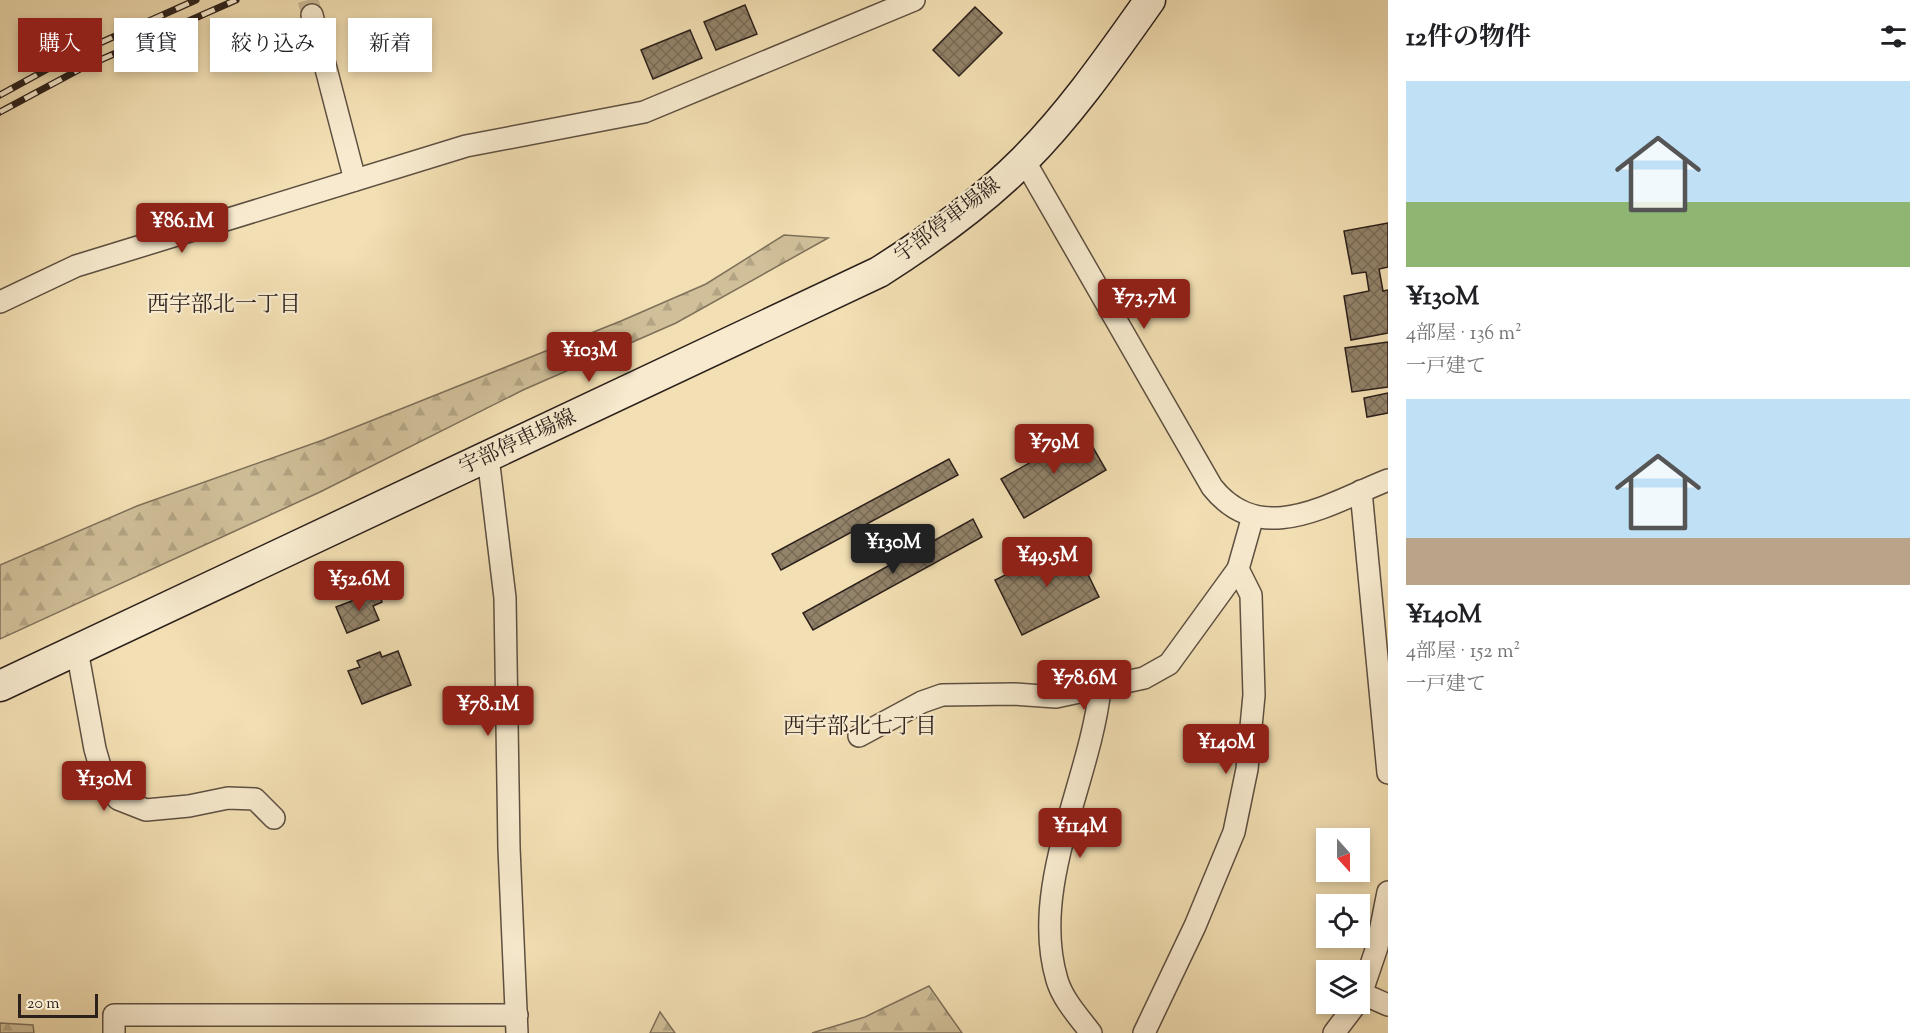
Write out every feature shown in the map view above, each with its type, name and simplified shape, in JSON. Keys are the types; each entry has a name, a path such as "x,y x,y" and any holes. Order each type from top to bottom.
{"main road":[{"name":"宇部停車場線","path":"0,686 879,272 948,226 1024,160 1102,68 1144,9"}],"street":[{"path":"0,302 76,266 466,146 644,112 914,0"},
{"path":"312,15 355,180"},
{"path":"1024,160 1212,487 1225,503 1237,511 1253,516 1285,519 1388,480"},
{"path":"114,1033 114,1015 239,1024 517,1024 509,848 505,598 488,457"},
{"path":"1361,491 1388,773"},
{"path":"859,736 922,702 942,695 1014,694 1056,697 1144,678 1169,664 1238,569 1253,516"},
{"path":"1144,1033 1195,926 1234,832 1246,769 1254,695 1251,595 1238,569"},
{"path":"76,650 95,749 104,780 118,799 146,810 189,806 228,798 255,799 274,818"},
{"path":"1091,1033 1065,999 1057,980 1050,939 1050,913 1073,804 1086,765 1100,689"},
{"path":"1370,967 1377,947 1388,892"},
{"path":"1370,1001 1388,1005"},
{"path":"1334,1033 1348,1014"}],"green space":[{"path":"784,235 828,238 676,323 523,390 320,492 0,639 0,565 137,506 323,440 621,321 706,284"},
{"path":"929,986 962,1033 812,1033 865,1017"},
{"path":"660,1012 675,1033 650,1033"},
{"path":"0,1023 33,1025 34,1033 0,1033"}],"building":[{"path":"745,5 757,34 716,50 704,22"},
{"path":"975,7 1002,33 959,76 933,50"},
{"path":"690,30 702,58 653,79 641,50"},
{"path":"1388,223 1388,267 1379,269 1383,291 1388,290 1388,333 1351,340 1344,296 1369,291 1366,272 1352,274 1344,231"},
{"path":"1388,342 1388,387 1352,392 1345,348"},
{"path":"1388,393 1388,413 1367,417 1364,398"},
{"path":"1084,432 1106,470 1024,518 1001,479"},
{"path":"949,459 958,475 781,570 772,554"},
{"path":"973,519 982,537 813,630 803,613"},
{"path":"1072,542 1099,597 1022,635 995,580"},
{"path":"378,591 382,602 373,606 379,620 347,633 336,607"},
{"path":"398,651 411,685 362,704 348,671 360,667 357,661 380,652 382,657"}],"tunnel":[{"path":"308,0 312,15"}],"railway":[{"path":"0,95 75,54 196,0"},
{"path":"0,112 82,68 236,0"}],"district":[{"name":"西宇部北一丁目","path":"224,306"},
{"name":"西宇部北七丁目","path":"860,728"}]}
